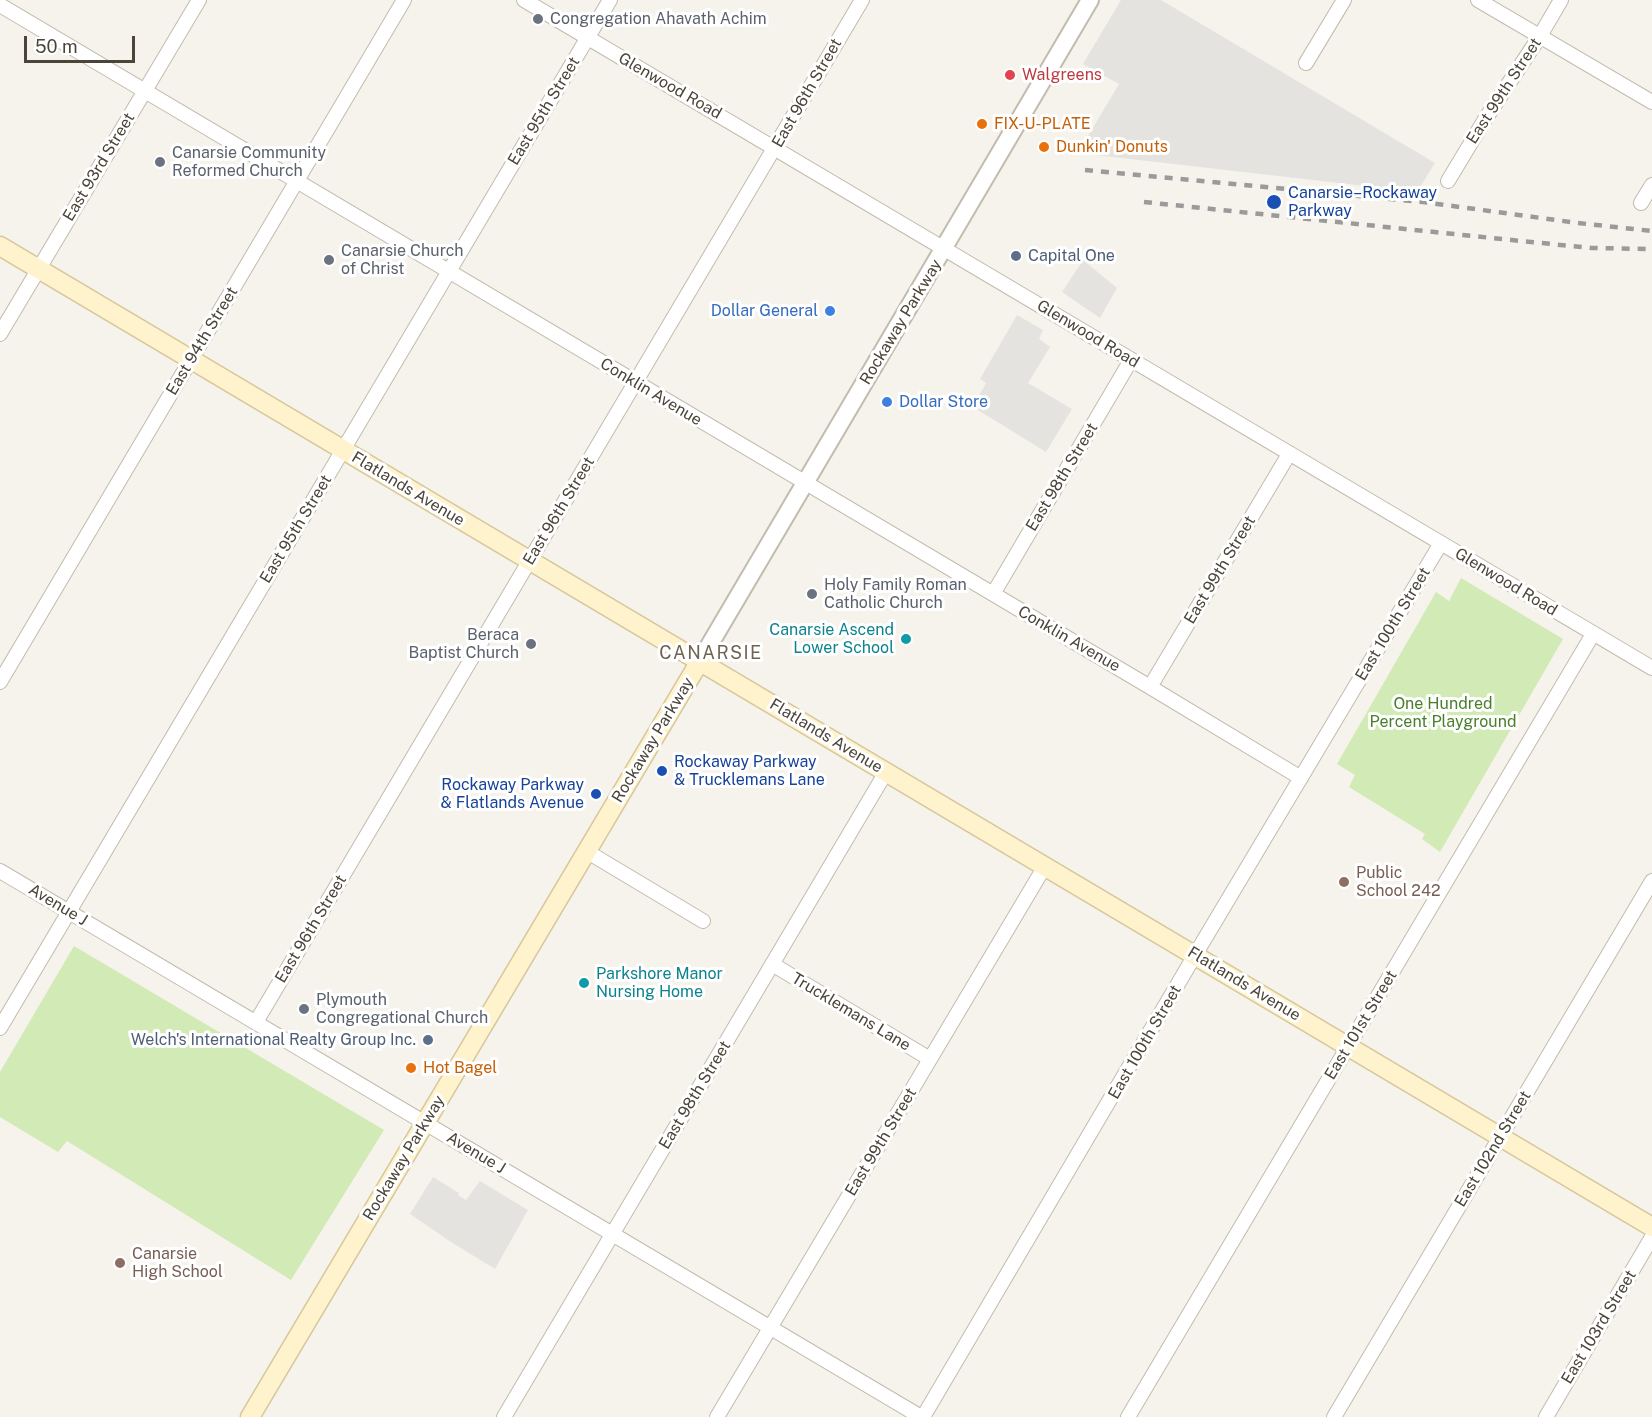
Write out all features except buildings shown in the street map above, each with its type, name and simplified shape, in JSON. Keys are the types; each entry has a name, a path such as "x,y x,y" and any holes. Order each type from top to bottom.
{"main road":[{"name":"Flatlands Avenue","path":"0,246 1652,1227"},
{"name":"Rockaway Parkway","path":"250,1417 700,661"}],"street":[{"name":"East 93rd Street","path":"0,334 199,0"},
{"name":"East 94th Street","path":"0,682 404,0"},
{"name":"Glenwood Road","path":"524,0 1652,668"},
{"name":"East 95th Street","path":"0,1028 610,0"},
{"name":"East 96th Street","path":"256,1022 862,0"},
{"name":"Rockaway Parkway","path":"700,661 1090,0"},
{"path":"1306,63 1344,0"},
{"path":"1478,0 1652,102"},
{"name":"East 99th Street","path":"1448,181 1561,0"},
{"name":"Conklin Avenue","path":"0,5 1301,778"},
{"path":"1641,203 1652,185"},
{"name":"East 98th Street","path":"993,594 1131,360"},
{"name":"East 99th Street","path":"1150,687 1289,454"},
{"name":"East 100th Street","path":"922,1417 1441,543"},
{"name":"East 101st Street","path":"1128,1417 1593,634"},
{"name":"East 98th Street","path":"504,1417 886,772"},
{"path":"586,851 703,921"},
{"name":"East 99th Street","path":"717,1417 1045,866"},
{"name":"Avenue J","path":"0,871 922,1417"},
{"name":"East 102nd Street","path":"1334,1417 1652,881"},
{"name":"Trucklemans Lane","path":"772,964 930,1059"},
{"name":"East 103rd Street","path":"1546,1417 1652,1237"}],"green space":[{"name":"One Hundred Percent Playground","path":"1461,578 1563,639 1440,852 1422,839 1425,834 1349,787 1355,775 1337,764 1436,592 1449,601"},
{"path":"74,946 384,1130 291,1280 67,1141 58,1152 0,1117 0,1072"}],"shaded area":[{"path":"1121,0 1161,0 1435,163 1417,192 1078,153 1119,84 1083,64"},
{"path":"1083,260 1117,288 1100,318 1062,292"},
{"path":"1017,315 1043,330 1039,339 1050,347 1028,383 1072,409 1046,452 973,407 986,383 980,379"},
{"path":"433,1177 466,1200 480,1181 528,1210 495,1269 410,1214"}],"railway":[{"path":"1085,170 1423,202 1652,231"},
{"path":"1144,202 1592,248 1652,249"}],"place":[{"name":"Congregation Ahavath Achim","path":"538,19"},
{"name":"Walgreens","path":"1010,75"},
{"name":"FIX-U-PLATE","path":"982,124"},
{"name":"Dunkin' Donuts","path":"1044,147"},
{"name":"Canarsie Community Reformed Church","path":"160,162"},
{"name":"Canarsie–Rockaway Parkway","path":"1274,202"},
{"name":"Capital One","path":"1016,256"},
{"name":"Canarsie Church of Christ","path":"329,260"},
{"name":"Dollar General","path":"830,311"},
{"name":"Dollar Store","path":"887,402"},
{"name":"Holy Family Roman Catholic Church","path":"812,594"},
{"name":"Canarsie Ascend Lower School","path":"906,639"},
{"name":"Beraca Baptist Church","path":"531,644"},
{"name":"Rockaway Parkway & Trucklemans Lane","path":"662,771"},
{"name":"Rockaway Parkway & Flatlands Avenue","path":"596,794"},
{"name":"Public School 242","path":"1344,882"},
{"name":"Parkshore Manor Nursing Home","path":"584,983"},
{"name":"Plymouth Congregational Church","path":"304,1009"},
{"name":"Welch's International Realty Group Inc.","path":"428,1040"},
{"name":"Hot Bagel","path":"411,1068"},
{"name":"Canarsie High School","path":"120,1263"}],"district":[{"name":"CANARSIE","path":"711,653"}]}
